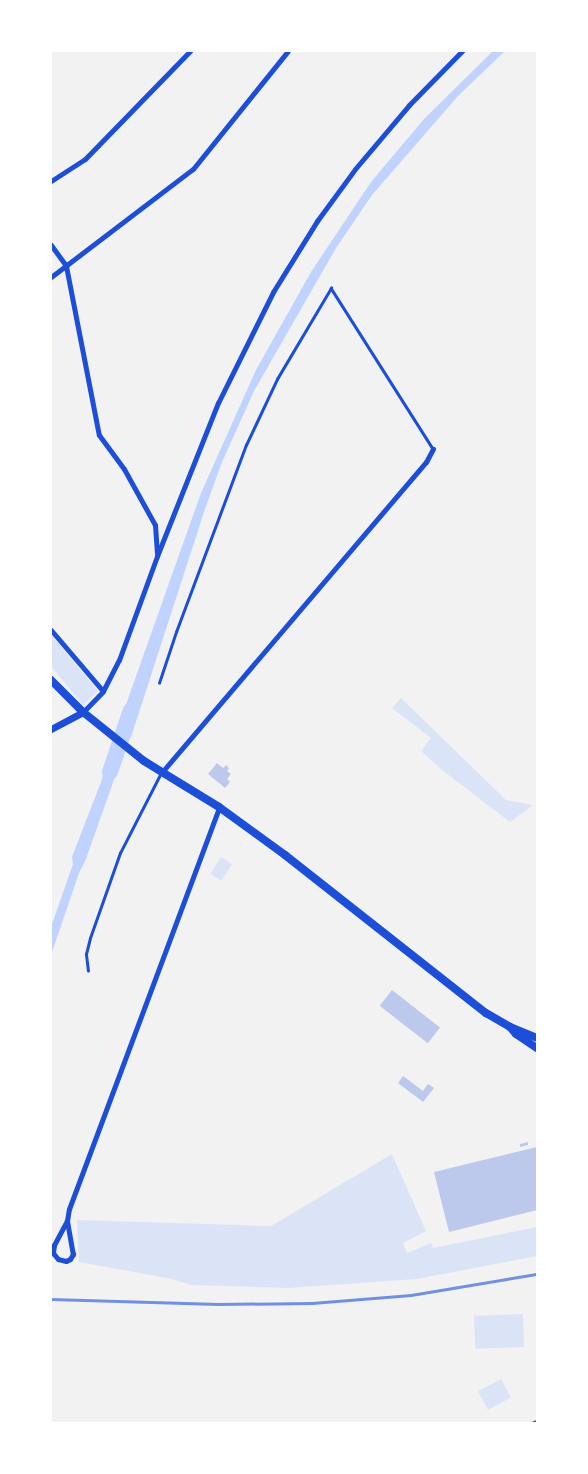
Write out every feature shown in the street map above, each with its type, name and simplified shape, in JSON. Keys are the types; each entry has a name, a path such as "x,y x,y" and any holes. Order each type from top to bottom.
{"main road":[{"path":"51,680 83,712 138,756 219,807 286,855 486,1013 537,1038"},
{"path":"51,728 83,712"},
{"path":"510,1026 516,1034 537,1048"}],"street":[{"path":"51,181 86,159 190,51"},
{"path":"51,277 193,170 288,51"},
{"path":"83,712 103,691 120,660 157,556 218,403 273,292 317,221 355,169 409,105 462,51"},
{"path":"51,245 66,266 99,435 124,469 155,525 157,556"},
{"path":"162,772 426,462 433,449"},
{"path":"51,630 103,691"},
{"path":"67,1221 73,1254 66,1261 58,1259 53,1253 54,1245 67,1221 69,1209 219,807"}],"lane":[{"path":"159,683 179,623 246,445 278,378 331,288 433,449"},
{"path":"88,971 86,954 90,938 120,853 162,772"}],"shaded area":[{"path":"51,635 98,691 83,705 51,666"},
{"path":"401,698 506,800 533,805 510,822 442,770 421,751 431,738 392,708"},
{"path":"221,857 232,864 221,881 210,874"},
{"path":"392,1154 426,1231 403,1243 407,1253 431,1243 433,1248 537,1227 537,1256 417,1279 289,1288 191,1285 172,1279 79,1262 77,1220 271,1226"},
{"path":"523,1314 524,1347 475,1349 474,1316"},
{"path":"501,1379 511,1398 488,1410 478,1391"}],"water":[{"path":"493,51 505,51 458,96 372,195 336,248 254,391 222,462 205,509 131,737 118,727 201,493 256,370 311,272 371,182 424,119"},
{"path":"110,748 122,757 51,955 51,927 73,864 72,857 101,782"}],"building":[{"path":"217,763 223,768 226,765 229,768 227,771 231,774 227,779 230,782 225,788 208,774"},
{"path":"392,990 440,1028 428,1043 380,1006"},
{"path":"403,1076 423,1091 428,1084 434,1088 423,1102 398,1083"},
{"path":"528,1142 528,1145 520,1147 520,1144"},
{"path":"537,1147 537,1210 449,1232 434,1172"}],"waterway":[{"path":"110,772 131,710"}],"railway":[{"path":"51,1299 218,1304 312,1303 411,1295 537,1274"}]}
